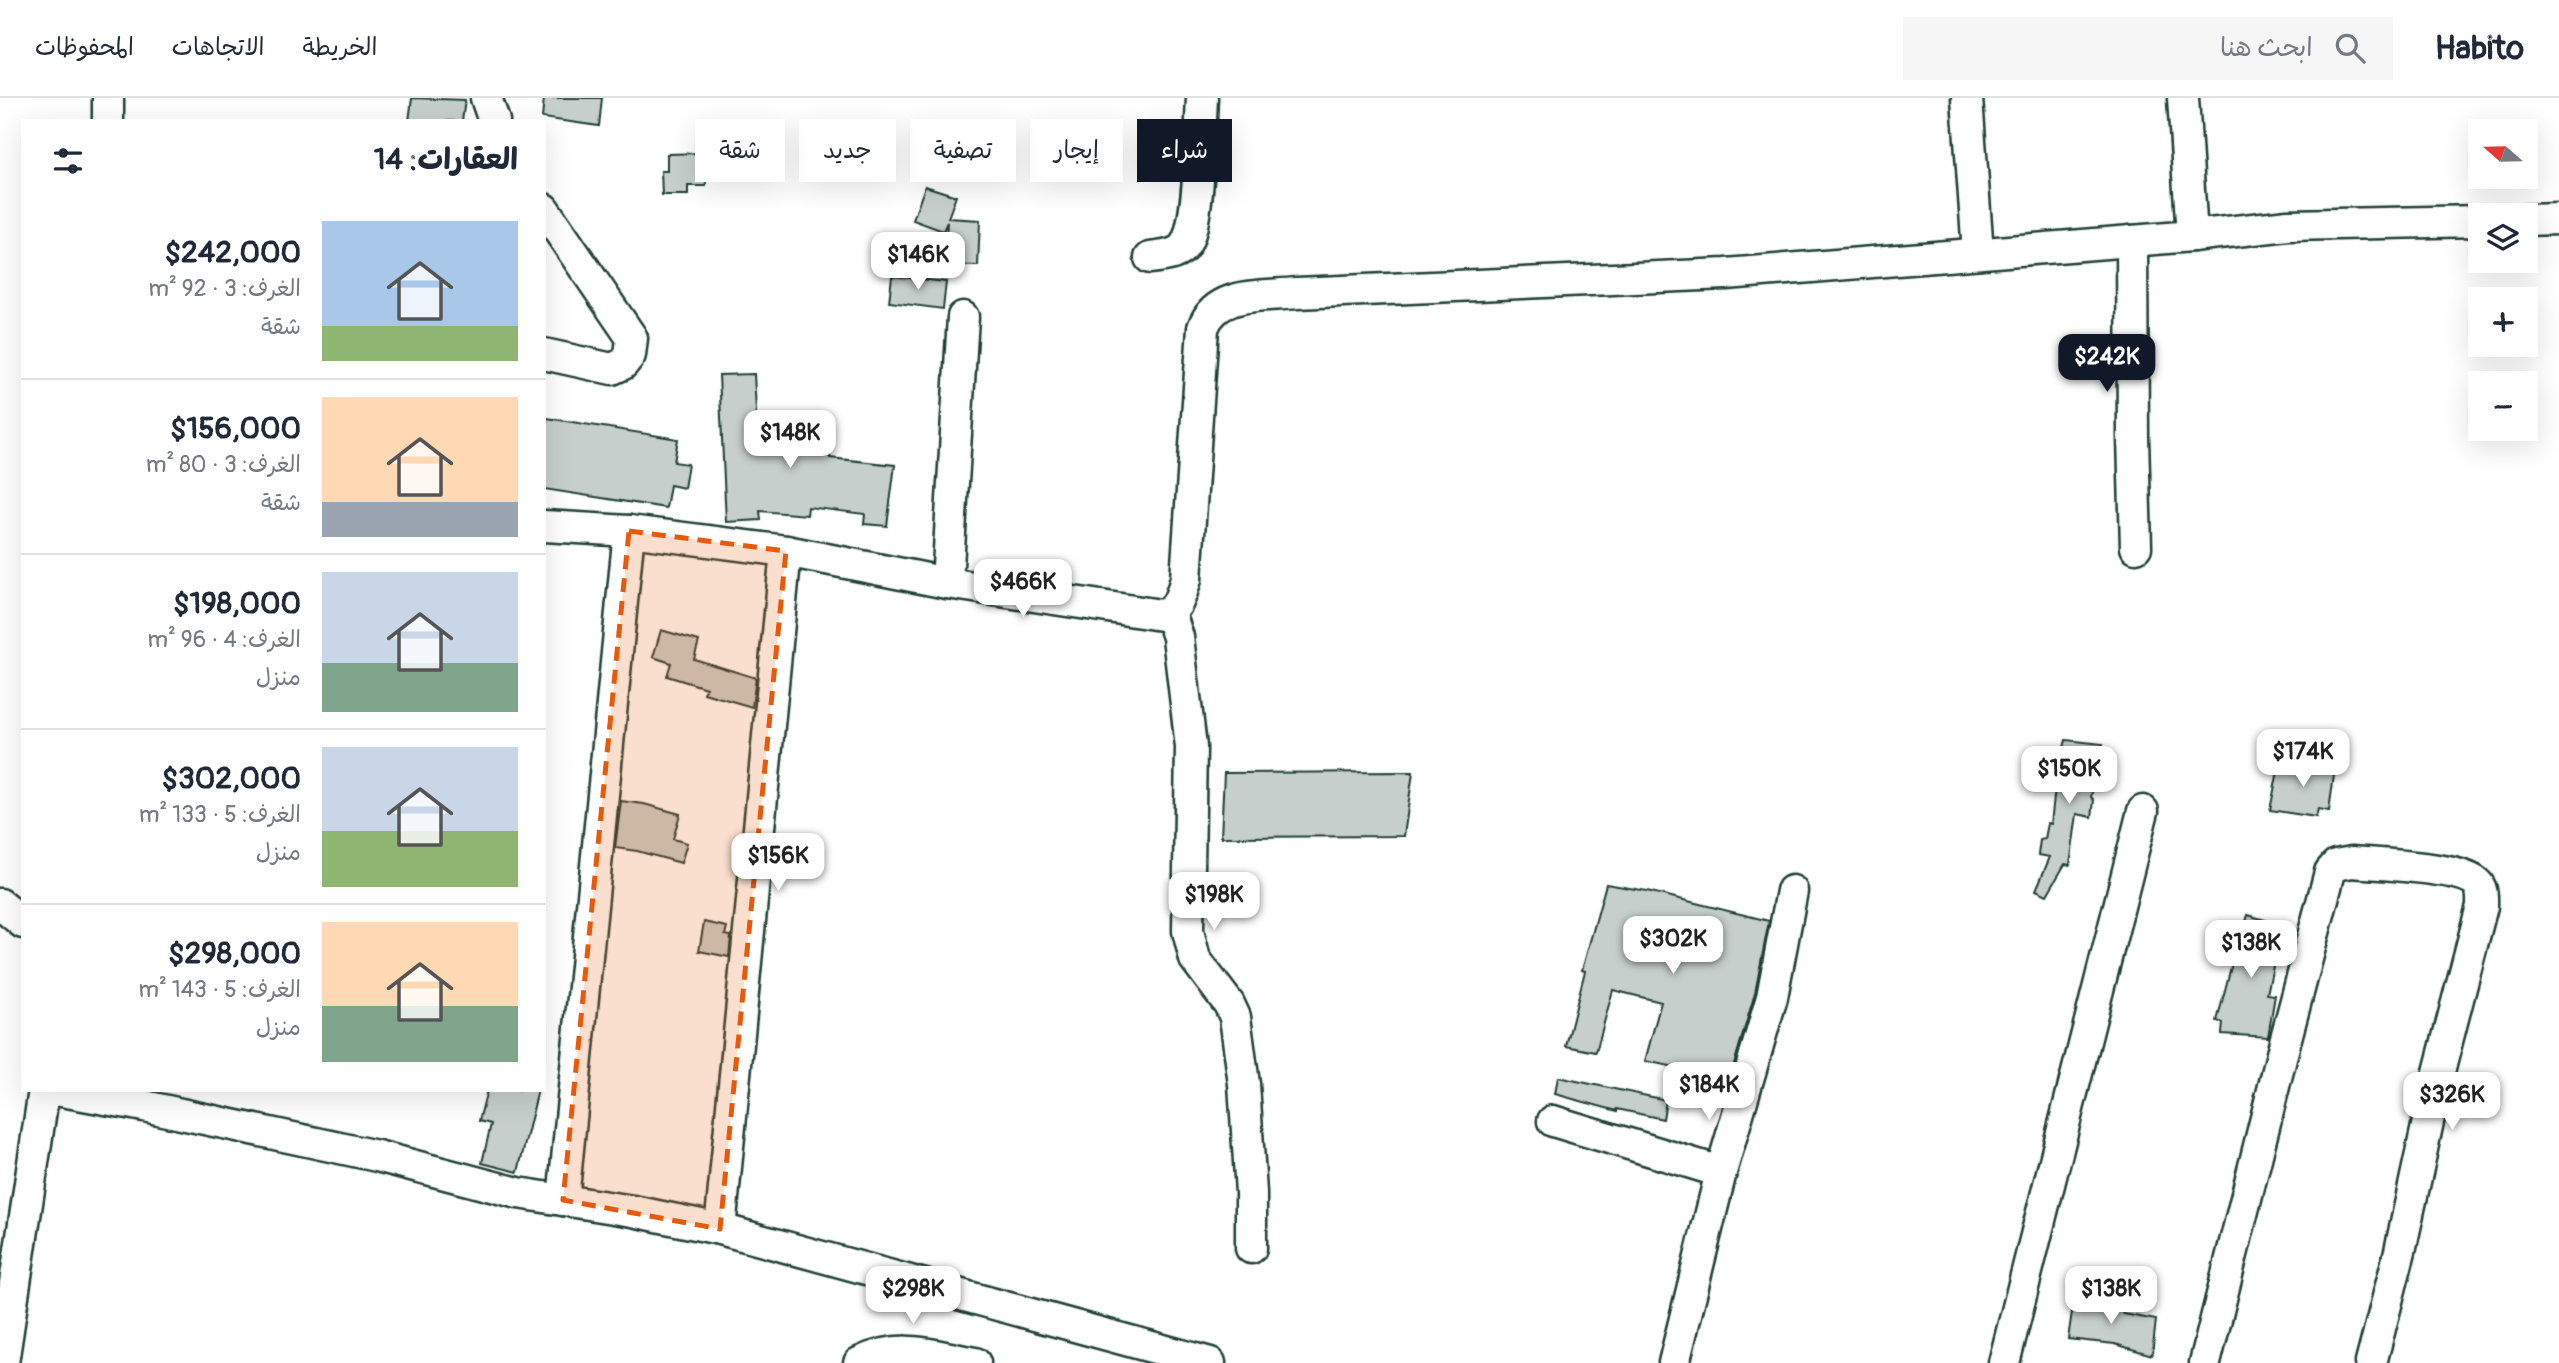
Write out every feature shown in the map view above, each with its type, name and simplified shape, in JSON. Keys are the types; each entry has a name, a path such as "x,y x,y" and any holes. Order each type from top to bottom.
{"street":[{"path":"108,98 108,119"},
{"path":"486,98 493,119"},
{"path":"1150,258 1174,254 1184,247 1189,235 1194,216 1202,98"},
{"path":"1967,98 1978,253"},
{"path":"2183,98 2192,236"},
{"path":"546,212 632,338 630,355 612,369 546,354"},
{"path":"2538,220 2559,219"},
{"path":"546,526 629,531 786,551 947,583 1099,604 1153,616 1170,613 1180,601 1186,579 1203,328 1208,316 1227,300 1297,293 1726,274 2192,236 2288,225 2468,221"},
{"path":"2132,241 2136,547"},
{"path":"947,583 963,317"},
{"path":"563,1200 629,531"},
{"path":"720,1229 786,551"},
{"path":"1170,613 1180,647 1191,747 1188,931 1195,959 1229,1004 1235,1017 1245,1097 1251,1193 1251,1248"},
{"path":"2004,1363 2143,811"},
{"path":"2205,1363 2330,872 2336,865 2352,862 2450,872 2475,881 2483,894 2437,1080 2400,1251 2371,1363"},
{"path":"1674,1363 1721,1172 1772,997 1792,891"},
{"path":"0,904 21,921"},
{"path":"3,1363 44,1092"},
{"path":"67,1092 377,1156 518,1193 720,1229 1210,1363"},
{"path":"1553,1121 1721,1172"},
{"path":"859,1363 899,1350 975,1363"}],"highlighted area":[{"path":"629,531 786,551 720,1229 563,1200"}],"building":[{"path":"412,98 465,100 462,119 409,119"},
{"path":"544,98 602,98 599,126 542,118"},
{"path":"695,153 695,182 706,182 706,186 688,186 688,195 662,195 661,171 667,171 667,154"},
{"path":"925,186 956,196 948,218 980,220 978,266 944,265 947,222 943,231 913,220"},
{"path":"892,276 946,282 943,309 889,302"},
{"path":"754,374 758,449 895,465 887,526 864,524 865,514 808,507 807,515 760,511 761,520 726,522 719,375"},
{"path":"547,418 678,439 674,462 688,464 684,488 670,485 666,508 546,489"},
{"path":"661,630 699,641 694,659 756,678 752,707 704,693 706,688 667,676 671,663 653,657"},
{"path":"2066,740 2103,744 2091,797 2094,800 2092,817 2077,814 2070,865 2065,864 2047,895 2036,890 2050,857 2038,855 2040,840 2045,839 2048,823 2051,824 2056,778"},
{"path":"2280,761 2335,768 2329,811 2318,809 2316,817 2270,810"},
{"path":"1413,772 1404,836 1221,837 1224,773"},
{"path":"621,801 680,814 673,839 687,843 681,863 615,848"},
{"path":"1606,884 1647,891 1769,921 1755,993 1730,1078 1645,1061 1661,1002 1613,990 1596,1052 1566,1046 1585,971 1582,970"},
{"path":"2248,915 2282,925 2267,994 2275,995 2268,1037 2222,1034 2223,1023 2217,1021 2234,955 2229,953 2237,931 2243,932"},
{"path":"704,922 727,927 725,935 731,936 729,957 699,951"},
{"path":"1558,1077 1666,1100 1663,1119 1617,1111 1555,1094"},
{"path":"486,1092 538,1092 518,1172 482,1163 491,1124 479,1121"},
{"path":"2074,1298 2100,1301 2105,1298 2117,1303 2124,1314 2156,1320 2152,1355 2115,1344 2068,1339"}]}
